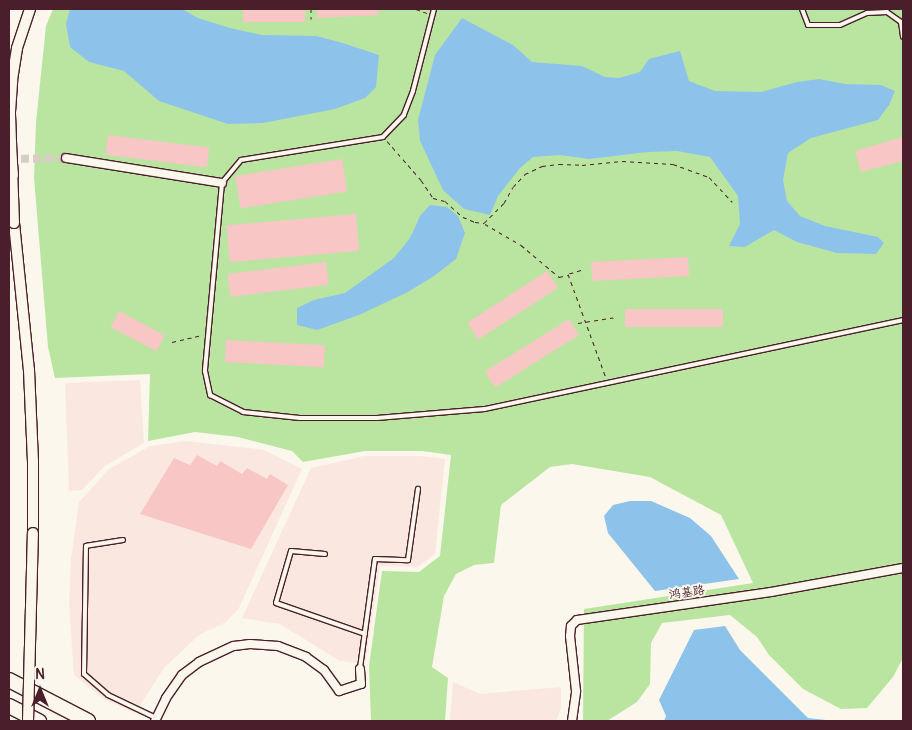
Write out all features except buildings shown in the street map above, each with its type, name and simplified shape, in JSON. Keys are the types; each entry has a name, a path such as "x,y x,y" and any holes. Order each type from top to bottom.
{"highway":[{"path":"9,152 11,175"},
{"path":"9,680 88,721"},
{"path":"9,706 39,721"}],"main road":[{"path":"28,721 33,462 29,370 14,223 10,112 17,48 30,9"}],"street":[{"path":"66,158 222,183"},
{"name":"鸿基路","path":"572,721 576,691 570,636 572,626 577,620 772,592 903,568"},
{"path":"156,720 166,698 182,675 199,662 234,646 250,644 278,646 306,657 324,670 339,691 361,684 360,669"}],"lane":[{"path":"434,9 413,90 404,114 383,137 241,160 222,183 205,371 210,395 243,412 300,418 367,418 486,410 903,320"},
{"path":"802,9 808,25 840,25 867,13 886,12 901,22 903,37"},
{"path":"360,669 375,559 408,560 418,489"},
{"path":"123,540 86,546 84,674 108,695 156,720"},
{"path":"325,554 291,552 276,603 365,634"}],"path":[{"path":"311,9 311,19"},
{"path":"416,9 432,15"},
{"path":"383,137 421,180 433,198 445,201 463,217 484,223 496,232 521,245 544,262 559,277 581,270"},
{"path":"484,223 504,203 513,187 525,174 542,166 558,164 582,165 622,161 674,164 709,177 732,202"},
{"path":"568,274 608,383"},
{"path":"578,323 585,320 615,317"},
{"path":"172,342 208,334"}],"shaded area":[{"path":"140,380 144,443 105,466 82,490 69,491 65,383"},
{"path":"186,441 264,450 302,469 239,608 226,622 199,635 164,668 135,713 105,700 74,675 69,604 71,559 79,502 109,469 150,446"},
{"path":"364,456 421,456 445,459 435,554 418,567 380,566 365,664 340,661 280,624 242,618 311,468"},
{"path":"453,682 480,694 561,687 561,709 556,721 450,721"}],"green space":[{"path":"53,9 903,9 903,658 893,677 867,708 841,709 803,689 769,655 757,637 730,615 662,623 651,643 650,684 637,702 607,721 583,721 584,609 753,583 721,515 650,477 572,464 550,467 501,505 494,563 474,565 456,574 444,596 432,667 448,678 445,721 371,721 369,666 382,571 419,572 440,556 451,455 422,451 365,451 303,462 292,451 238,437 195,432 148,441 150,374 55,378 48,347 34,178 36,122 46,26"}],"water":[{"path":"70,9 182,9 198,18 262,35 316,36 379,55 376,87 365,98 335,109 263,123 228,124 159,101 124,71 89,62 70,47 66,24"},
{"path":"462,18 513,45 532,62 582,66 605,77 619,78 640,72 649,59 680,51 689,81 715,91 761,92 797,82 819,79 845,84 881,85 895,91 889,105 878,120 811,138 788,153 783,180 787,201 800,216 825,226 878,237 884,243 876,254 837,253 797,242 774,230 745,247 729,246 740,224 738,196 710,157 677,151 648,152 589,159 559,155 533,157 520,168 498,196 490,215 464,209 443,190 420,141 418,120 435,55"},
{"path":"430,205 447,207 458,216 465,233 456,259 434,276 408,292 359,315 317,330 297,325 297,308 314,300 345,293 394,258 410,238 420,216"},
{"path":"630,501 651,501 690,518 711,536 739,579 655,591 608,533 604,516 613,505"},
{"path":"725,626 740,650 808,718 835,721 664,721 666,716 659,700 694,630"}],"tunnel":[{"path":"9,159 66,158"}]}
